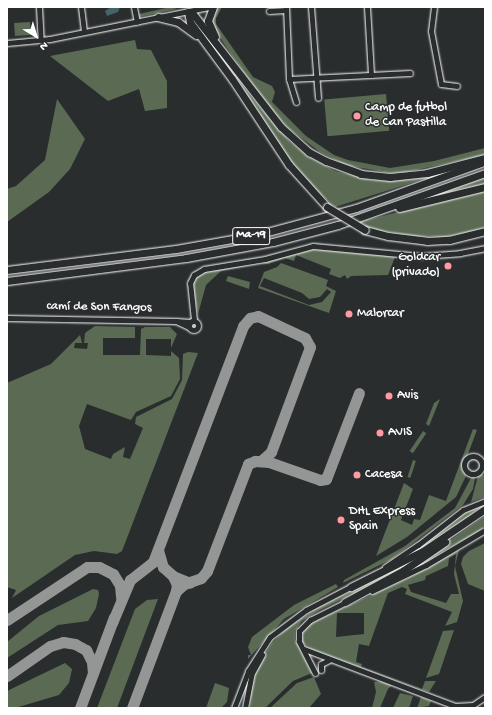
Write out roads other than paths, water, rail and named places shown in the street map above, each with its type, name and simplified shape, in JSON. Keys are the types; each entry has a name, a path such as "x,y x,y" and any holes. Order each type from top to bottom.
{"highway":[{"path":"213,7 209,15 209,24 224,53"},
{"path":"485,158 407,176 373,176 337,166 309,152 281,127 193,14 188,12 188,19 212,51 298,176 327,207 366,230 388,236 428,241 454,239 485,231"},
{"path":"158,17 186,27 212,51"},
{"name":"Ma-19","path":"7,270 176,249 260,234 356,208 485,162"},
{"name":"Ma-19","path":"7,281 229,251 302,235 372,213 485,173"},
{"path":"372,213 485,187"},
{"path":"345,602 418,562 485,509"},
{"path":"350,587 404,562 468,522"}],"street":[{"path":"39,7 41,40"},
{"path":"81,7 84,32"},
{"path":"134,7 137,22"},
{"path":"7,43 41,40 209,7"},
{"path":"311,7 318,98"},
{"path":"367,7 371,75"},
{"path":"434,7 431,31 441,84 457,86"},
{"path":"269,11 286,8 289,79 296,102"},
{"path":"289,79 410,73"},
{"name":"camí de Son Fangos","path":"7,318 176,321 190,324 195,317 190,283 194,275 204,269 265,259 313,246 420,256 460,254 485,248"},
{"path":"478,472 484,465 480,458 470,456 464,464 469,472 478,472 485,472"},
{"path":"234,708 248,671 264,645 294,618 350,587 418,546 463,510 485,501"},
{"path":"329,660 321,664 318,672 298,637 303,625 345,602 405,576 485,530"},
{"path":"245,708 252,673 264,645"},
{"path":"303,648 329,660 455,706 473,705 485,697"}],"water":[{"path":"111,7 120,7 118,12 107,16 105,11"}],"place":[{"name":"Camp de futbol de Can Pastilla","path":"357,116"},
{"name":"Goldcar (privado)","path":"448,266"},
{"name":"Malorcar","path":"349,314"},
{"name":"Avis","path":"389,396"},
{"name":"AVIS","path":"380,433"},
{"name":"Cacesa","path":"357,475"},
{"name":"DHL Express Spain","path":"341,520"}]}
